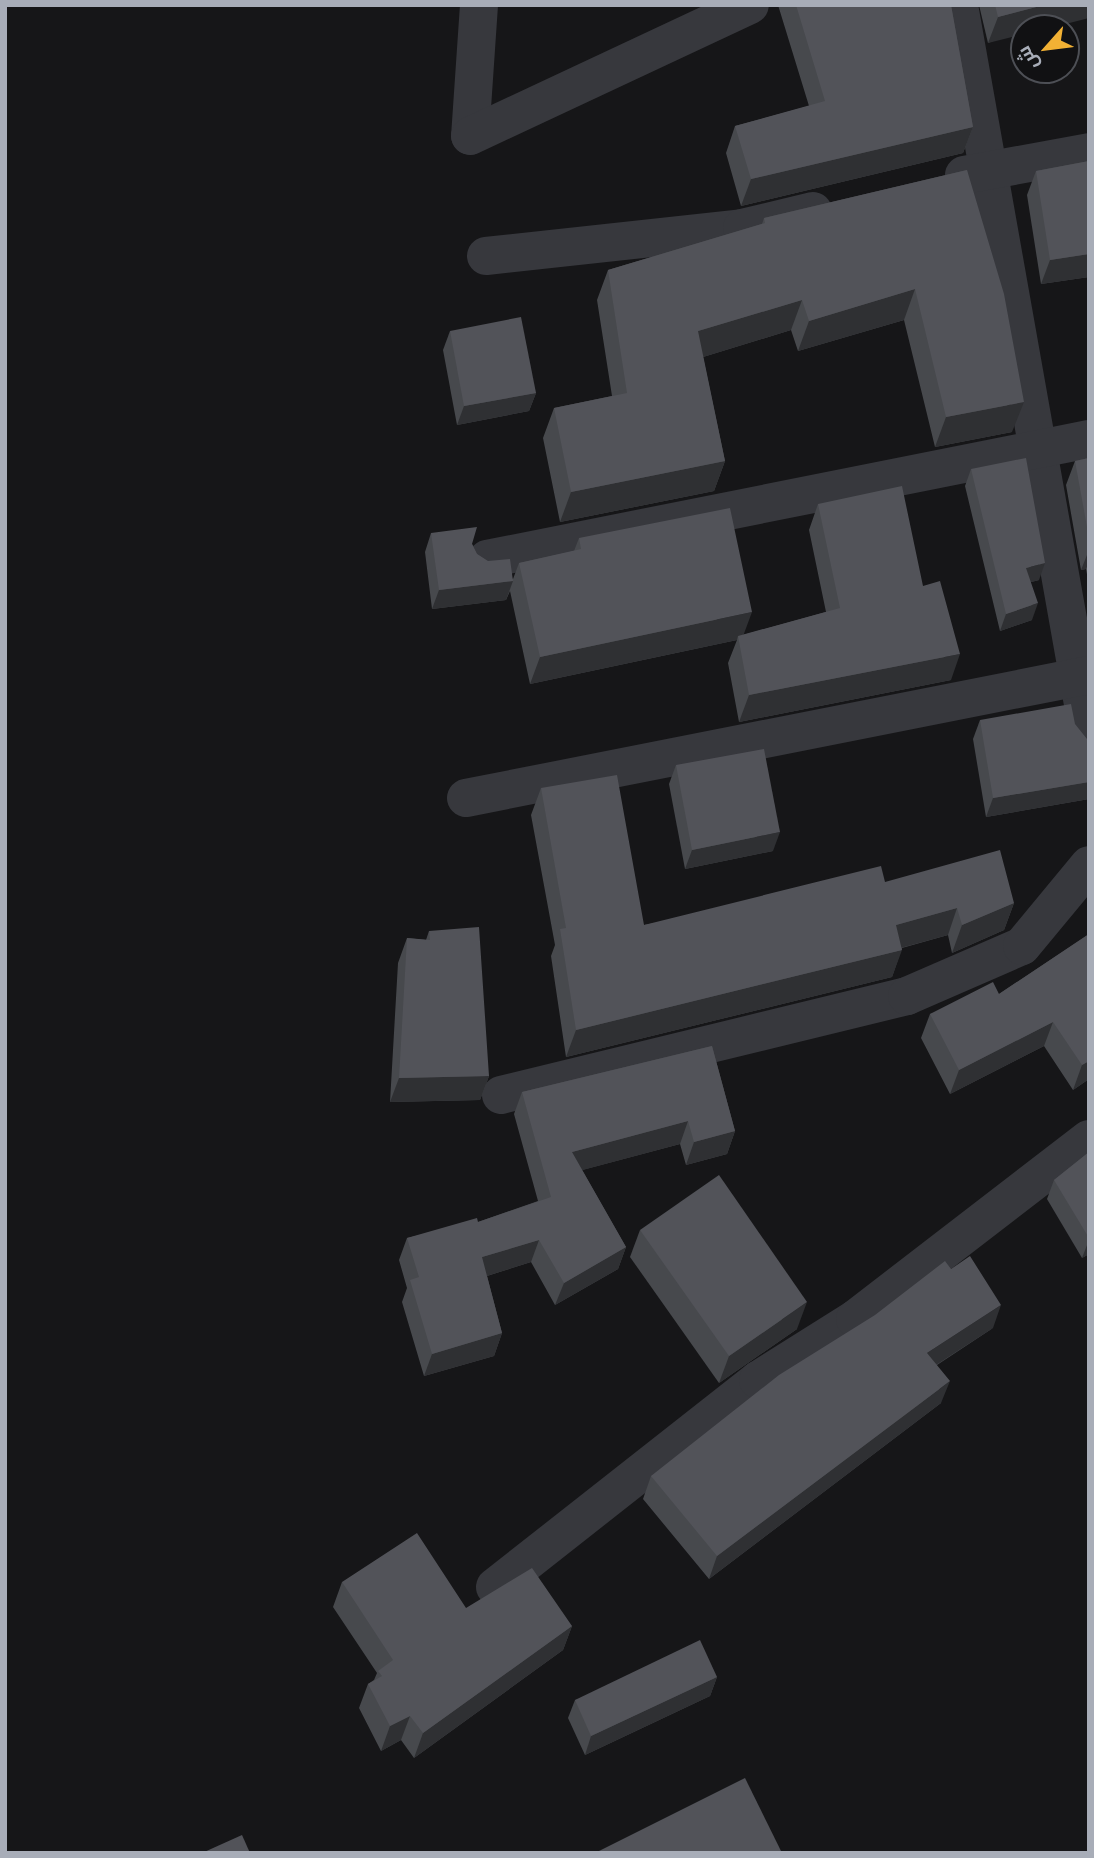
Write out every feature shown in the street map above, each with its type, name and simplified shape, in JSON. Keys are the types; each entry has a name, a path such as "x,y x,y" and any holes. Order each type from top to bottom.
{"street":[{"path":"479,5 470,136 750,5"},
{"path":"959,5 1038,447 1083,676 1089,738"},
{"path":"923,185 1089,152"},
{"path":"486,256 742,228 846,203"},
{"path":"487,559 1038,447 1089,439"},
{"path":"466,799 1083,676"},
{"path":"501,1095 907,996 1022,946 1089,865"},
{"path":"495,1587 758,1381 855,1319 1089,1139"}],"building":[{"path":"796,5 951,5 973,127 751,179 735,126 825,101"},
{"path":"995,5 1044,5 998,17"},
{"path":"1089,161 1089,254 1050,260 1036,171"},
{"path":"967,170 1004,294 1024,402 946,417 915,289 809,321 802,300 698,331 725,461 571,492 554,408 627,393 608,270 765,223 764,218"},
{"path":"521,317 536,393 464,406 450,331"},
{"path":"1026,458 1045,563 1026,568 1038,603 1006,614 971,469"},
{"path":"1089,458 1089,538 1075,461"},
{"path":"902,486 923,586 940,581 960,654 749,695 738,636 840,608 818,504"},
{"path":"730,508 752,612 540,657 519,563 581,549 579,538"},
{"path":"477,527 472,544 477,554 488,561 510,559 513,581 439,590 431,533"},
{"path":"1071,704 1075,724 1089,743 1089,782 993,798 980,720"},
{"path":"764,749 780,832 692,850 676,765"},
{"path":"617,775 644,925 881,866 885,882 1000,850 1014,903 962,925 957,908 896,925 902,950 576,1030 560,929 566,928 541,788"},
{"path":"479,927 489,1076 399,1078 407,938 430,940 429,931"},
{"path":"1089,934 1089,1061 1082,1065 1053,1022 959,1070 930,1014 993,982 999,994"},
{"path":"712,1046 735,1131 694,1142 688,1121 572,1152 626,1247 564,1283 539,1240 482,1257 502,1333 432,1354 410,1280 419,1277 407,1238 477,1218 478,1222 551,1197 522,1092"},
{"path":"1089,1152 1089,1238 1054,1180"},
{"path":"719,1175 807,1302 729,1356 640,1230"},
{"path":"970,1256 1001,1305 927,1353 950,1381 717,1556 651,1476 779,1375 875,1315 945,1261 951,1269"},
{"path":"417,1533 466,1608 532,1568 572,1626 423,1733 410,1716 390,1726 368,1684 382,1676 378,1671 393,1660 342,1582"},
{"path":"700,1640 717,1677 591,1736 575,1700"},
{"path":"745,1778 782,1853 595,1853"},
{"path":"242,1835 250,1853 202,1853"}]}
